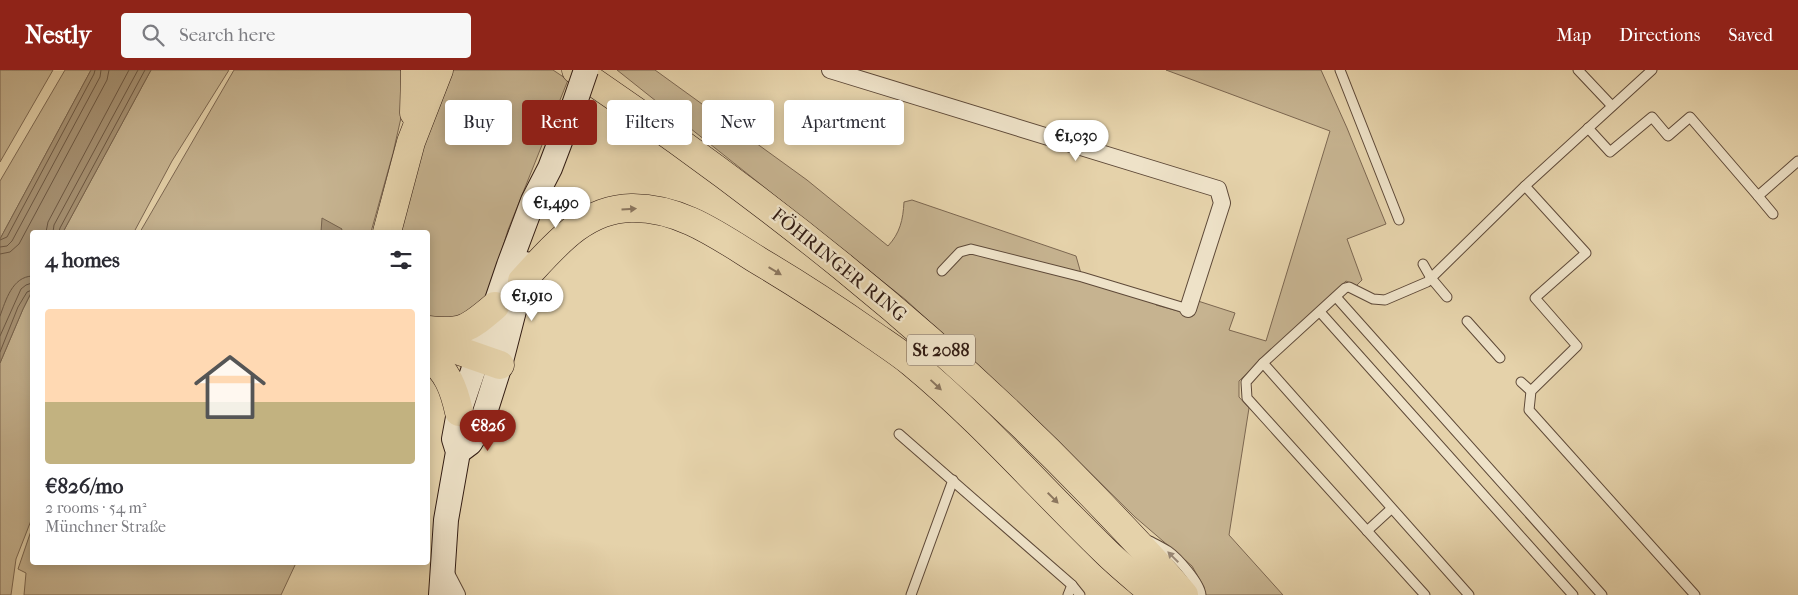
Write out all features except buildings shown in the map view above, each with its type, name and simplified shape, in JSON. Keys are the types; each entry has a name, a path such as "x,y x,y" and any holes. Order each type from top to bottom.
{"highway":[{"path":"412,142 416,70"},
{"path":"386,230 412,142 439,70"},
{"name":"FÖHRINGER RING","path":"576,70 620,100"},
{"path":"602,70 638,100"},
{"name":"FÖHRINGER RING","path":"684,145 897,310 1036,437 1184,595"},
{"path":"522,281 567,234 586,220 607,212 630,208 658,210 684,217 824,300 911,362 988,432 1106,552 1156,595"},
{"path":"430,330 449,333 472,326 495,306"},
{"path":"430,341 488,361"},
{"path":"430,358 437,363 447,377 470,418"}],"main road":[{"path":"488,361 495,306 533,201 550,168 586,70"},
{"path":"441,595 446,520 458,452 454,439 470,418 488,361 522,281 544,202 550,168"}],"street":[{"path":"830,70 849,73 1218,189 1222,203 1188,309"},
{"path":"442,566 457,595"}],"lane":[{"path":"1340,70 1399,220"},
{"path":"1578,70 1612,106"},
{"path":"1425,595 1246,398 1246,382 1263,363 1345,288 1350,287 1373,299 1385,300 1427,282 1525,186 1652,70"},
{"path":"1588,128 1610,152 1652,117 1668,136 1690,117 1773,214"},
{"path":"1758,196 1798,161"},
{"path":"1525,186 1586,253 1535,298 1577,346 1531,391 1529,410 1695,595"},
{"path":"942,271 960,252 971,249 1082,277 1188,309"},
{"path":"1423,264 1431,278 1447,297"},
{"path":"1336,297 1602,595"},
{"path":"1320,312 1573,595"},
{"path":"1467,321 1500,358"},
{"path":"1263,363 1469,595"},
{"path":"1521,382 1531,391"},
{"path":"899,434 953,480 1080,595"},
{"path":"911,595 953,480"},
{"path":"1368,532 1391,509"},
{"path":"1123,528 1168,551 1201,588 1201,595"},
{"path":"1068,595 1072,586"}],"shaded area":[{"path":"0,70 53,70 0,162"},
{"path":"65,70 91,70 0,239 0,181"},
{"path":"151,70 229,70 172,161 135,230 64,230"},
{"path":"234,70 407,70 408,87 393,153 372,230 141,230"},
{"path":"446,70 553,70 568,80 560,100 522,100 522,145 542,145 508,230 488,296 474,315 430,320 430,230 400,230"},
{"path":"617,70 655,70 702,104 702,138 692,130 692,100 655,100"},
{"path":"1166,70 1321,70 1386,224 1347,239 1362,280 1356,286 1346,281 1239,381 1239,397 1249,408 1229,535 1283,595 1205,595 1204,587 1192,566 1135,517 1047,430 906,300 711,145 759,145 807,180 888,246 900,226 904,202 912,200 1076,256 1082,277 1157,301 1156,305 1193,315 1198,301 1235,313 1229,330 1266,341 1330,131"},
{"path":"30,295 30,523 16,559 11,595 0,595 0,363"},
{"path":"30,534 30,565 295,565 281,595 24,595 26,573 18,569"}],"water":[{"path":"91,70 151,70 64,230 30,230 30,295 0,363 0,239"},
{"path":"322,218 342,229 342,230 321,230"}]}
